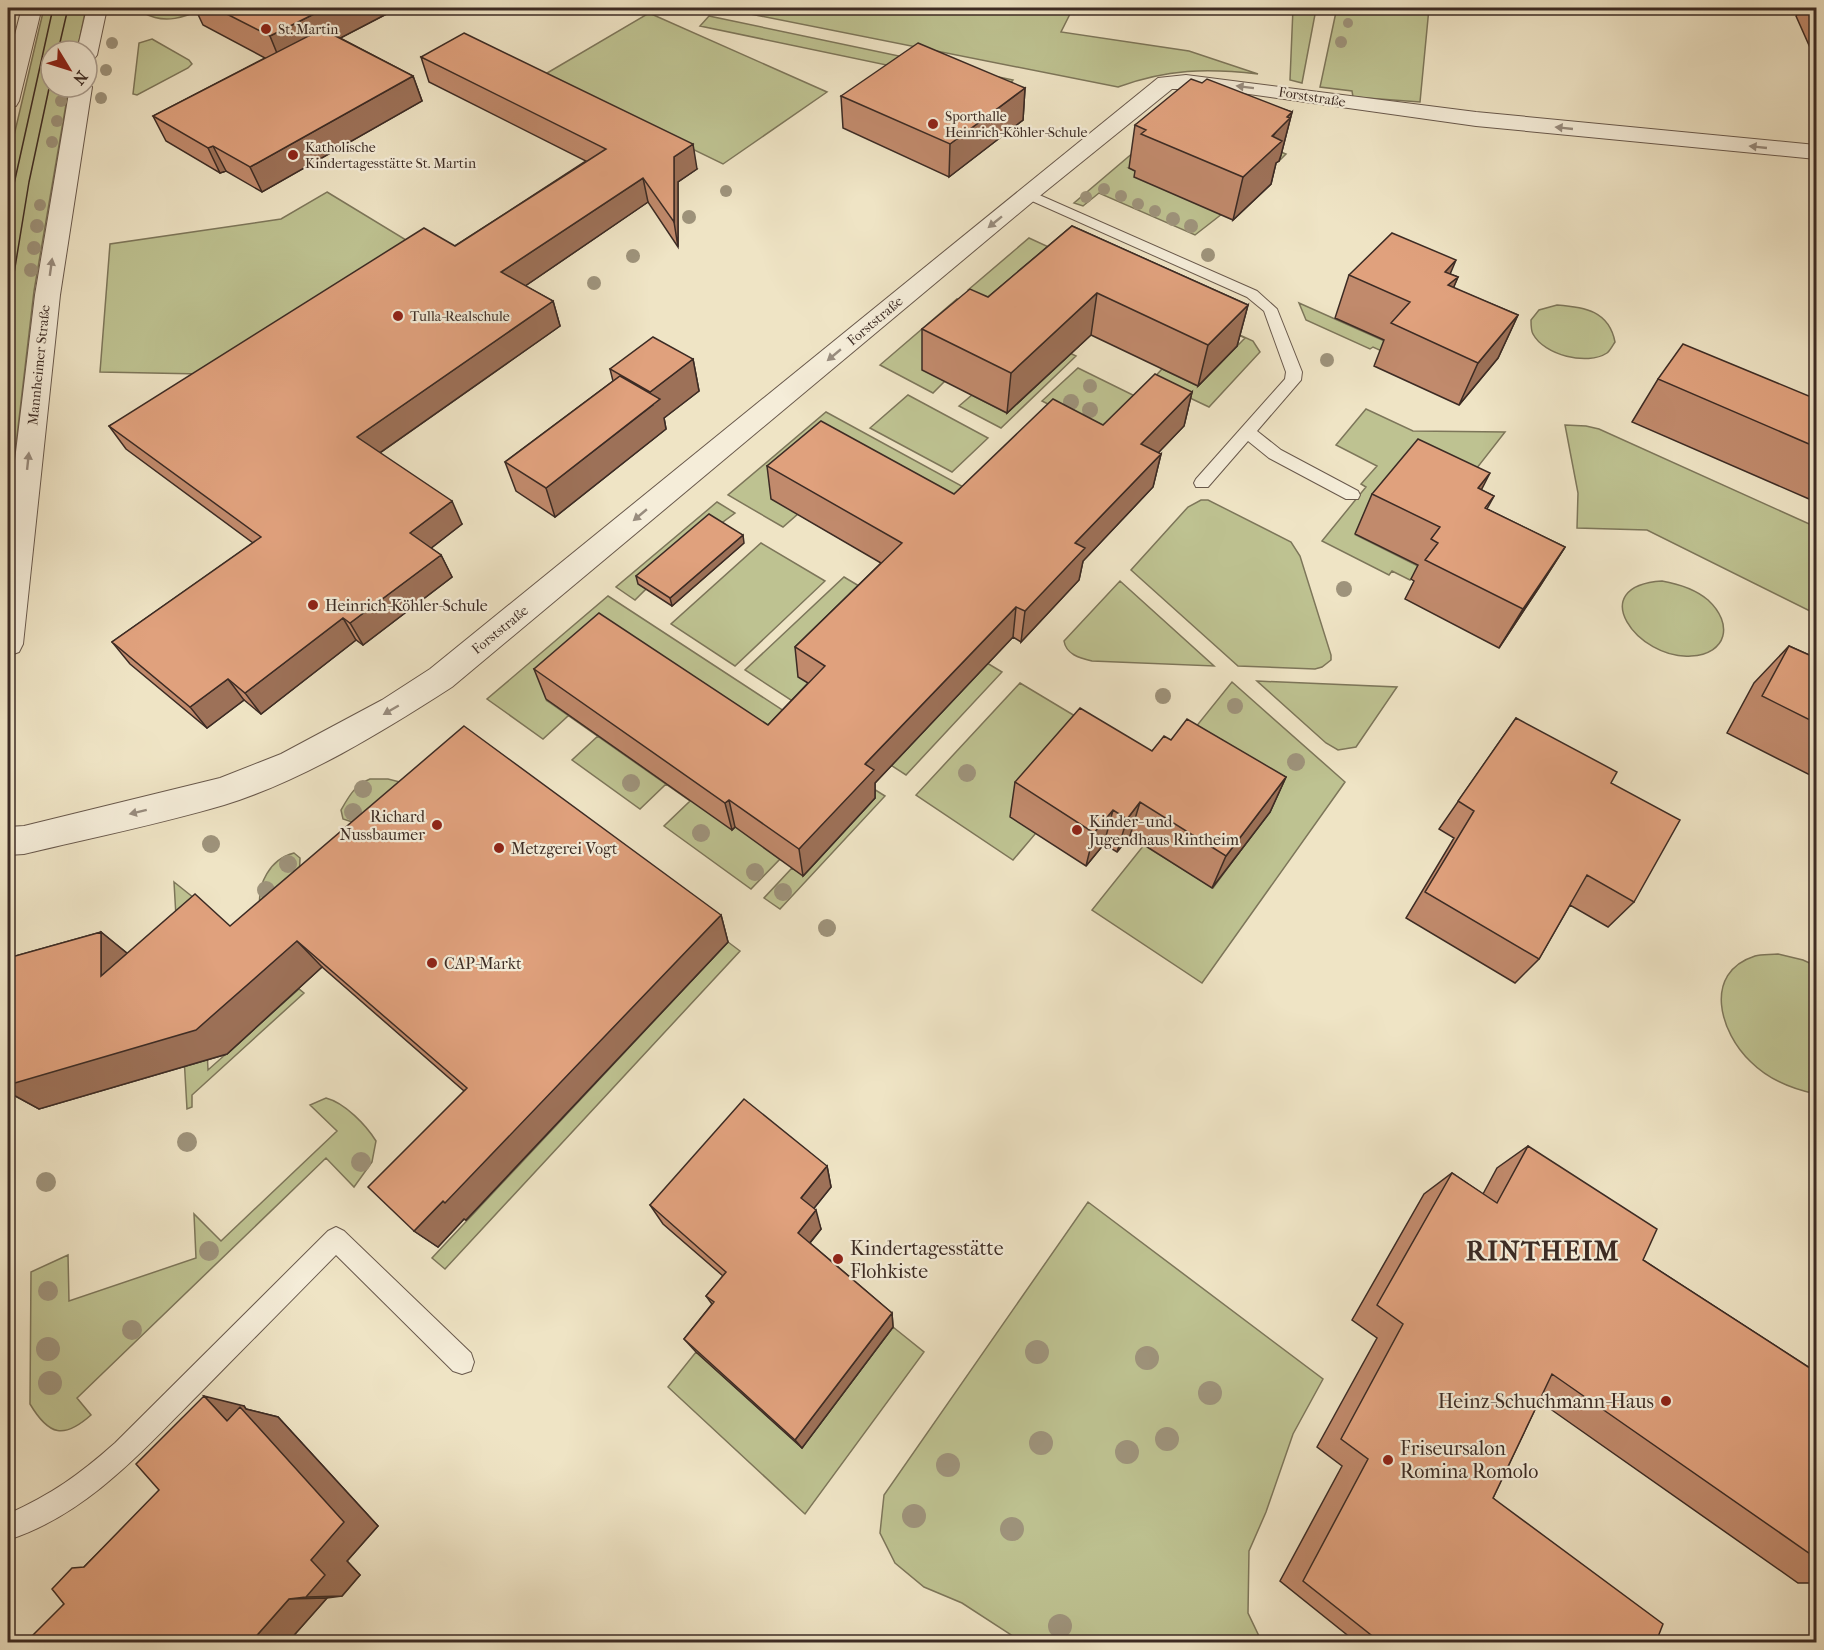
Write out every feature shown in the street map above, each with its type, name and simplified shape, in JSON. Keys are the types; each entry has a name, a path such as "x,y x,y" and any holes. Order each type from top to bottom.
{"street":[{"path":"8,101 30,15 28,8"},
{"path":"90,39 97,8"},
{"name":"Forststraße","path":"8,842 224,791 292,763 393,709 441,678 1028,194 1166,84 1186,81 1476,119 1816,152"},
{"name":"Mannheimer Straße","path":"8,645 42,328 62,180 79,99"}],"lane":[{"path":"1028,194 1252,294 1270,309 1294,372 1293,380 1202,483"},
{"path":"1248,432 1275,454 1352,495"},
{"path":"8,1527 51,1508 87,1485 132,1444 336,1239 462,1362"}],"green space":[{"path":"44,8 86,8 80,39 39,39 39,99 67,99 34,291 8,513 8,161"},
{"path":"143,8 205,8 182,17 160,19 144,13"},
{"path":"720,8 1073,8 1061,32 1189,51 1258,74 1222,71 1170,73 1118,87"},
{"path":"1293,8 1429,8 1420,102 1353,97 1352,91 1320,87 1336,12 1316,9 1302,83 1290,80"},
{"path":"649,13 827,92 723,164 542,76"},
{"path":"709,16 1013,80 1006,90 700,26"},
{"path":"152,39 189,60 192,64 137,95 133,94 139,43"},
{"path":"1181,112 1286,154 1279,161 1276,159 1280,155 1129,168 1139,173 1135,177 1227,210 1195,235 1099,193 1083,206 1074,203"},
{"path":"327,192 411,243 202,374 100,372 110,244 281,219"},
{"path":"1029,238 1253,341 1260,352 1209,407 1152,380 1162,369 1198,386 1245,338 1220,326 1042,327 968,290"},
{"path":"957,299 1076,356 1001,428 959,406 972,395 1007,413 1051,371 945,381 933,393 880,365"},
{"path":"1299,303 1398,347 1386,353 1373,347 1370,349 1306,320"},
{"path":"1557,305 1586,309 1601,317 1607,323 1615,342 1609,351 1599,357 1578,358 1546,348 1532,333 1531,320 1539,310"},
{"path":"1078,368 1143,400 1109,435 1042,401"},
{"path":"908,395 988,438 952,472 870,428"},
{"path":"1366,409 1413,431 1505,432 1466,482 1356,535 1426,570 1414,575 1410,580 1392,571 1389,575 1322,541 1366,487 1361,484 1377,466 1336,445"},
{"path":"826,412 1075,548 915,582 798,514 783,527 728,495"},
{"path":"1565,425 1599,429 1816,527 1816,614 1647,530 1577,528 1578,493"},
{"path":"1201,500 1208,500 1291,542 1300,556 1331,655 1331,660 1322,667 1315,669 1238,666 1131,570 1188,507"},
{"path":"717,502 735,513 639,584 646,589 635,600 616,587"},
{"path":"761,543 825,581 735,666 671,624"},
{"path":"844,577 1002,672 906,775 851,739 837,702 820,719 745,670"},
{"path":"1120,581 1214,666 1092,661 1070,652 1064,641"},
{"path":"1662,581 1692,590 1703,596 1716,609 1724,628 1719,644 1712,650 1691,656 1671,654 1653,647 1627,622 1622,608 1626,595 1638,586"},
{"path":"608,596 868,766 768,850 780,859 751,889 664,826 690,801 568,716 543,739 487,699"},
{"path":"1257,681 1397,687 1356,747 1338,750 1326,743"},
{"path":"1232,682 1345,782 1202,983 1092,910 1144,845 1213,888 1269,812 1174,754"},
{"path":"1020,683 1145,758 1011,816 1036,833 1013,860 916,795"},
{"path":"598,736 666,784 640,809 572,760"},
{"path":"370,779 388,779 408,784 355,823 343,819 341,810 350,796 360,784"},
{"path":"869,786 885,796 780,909 764,898 792,868 804,875 875,798"},
{"path":"294,853 300,858 299,885 260,907 261,890 267,874 278,861"},
{"path":"174,882 224,922 202,941 208,1070 299,989 304,993 192,1095 192,1107 187,1109"},
{"path":"728,942 740,951 445,1269 432,1258"},
{"path":"1778,954 1803,960 1816,966 1816,1094 1781,1083 1765,1074 1740,1050 1725,1020 1721,1004 1722,989 1728,976 1738,964 1755,956"},
{"path":"326,1098 354,1115 376,1141 372,1162 354,1187 326,1158 77,1398 91,1415 65,1431 51,1428 44,1423 30,1404 31,1272 68,1255 69,1301 196,1258 194,1214 221,1241 337,1131 310,1105"},
{"path":"1088,1202 1323,1379 1293,1434 1266,1512 1249,1551 1248,1613 1259,1636 1265,1642 1022,1642 962,1603 924,1587 895,1563 880,1533 884,1495"},
{"path":"893,1327 924,1352 805,1514 668,1387 696,1352 802,1448"}],"building":[{"path":"215,8 326,8 270,36"},
{"path":"1809,8 1816,8 1816,22"},
{"path":"322,29 413,76 250,167 213,146 208,148 153,116"},
{"path":"464,33 693,144 674,157 674,222 643,178 501,272 553,301 357,437 452,501 410,533 441,555 350,623 343,618 245,693 228,679 190,707 112,642 261,537 109,426 424,228 455,246 606,149 421,57"},
{"path":"918,43 1025,88 950,144 841,96"},
{"path":"1191,79 1202,83 1207,79 1292,112 1287,117 1290,118 1272,136 1282,141 1243,177 1141,134 1146,130 1135,125"},
{"path":"1072,226 1248,305 1208,345 1097,293 1011,373 922,329 970,289 988,297"},
{"path":"1392,233 1456,260 1445,272 1458,277 1448,285 1518,315 1478,363 1391,323 1410,302 1349,275"},
{"path":"653,337 693,359 650,392 610,369"},
{"path":"1683,344 1816,399 1816,447 1658,379"},
{"path":"1155,374 1192,392 1141,444 1161,454 1075,543 1085,548 1025,611 1016,607 865,764 874,770 799,849 729,800 725,803 534,669 599,613 768,725 825,666 795,647 902,543 767,466 821,421 954,494 1053,399 1103,425"},
{"path":"620,376 660,399 546,488 505,462"},
{"path":"1418,439 1490,473 1478,488 1494,496 1485,508 1565,547 1523,609 1425,560 1438,543 1431,539 1440,527 1372,494"},
{"path":"709,514 743,535 670,598 636,576"},
{"path":"1789,646 1816,658 1816,723 1762,696"},
{"path":"1080,708 1152,751 1164,736 1171,740 1187,719 1286,777 1226,856 1140,802 1127,819 1113,810 1094,833 1015,782"},
{"path":"1516,718 1617,772 1611,783 1680,820 1634,902 1587,875 1539,959 1425,892 1474,811 1458,801"},
{"path":"464,726 721,915 445,1203 443,1201 414,1231 368,1187 467,1088 297,941 196,1030 8,1085 8,958 101,932 101,976 195,894 230,926"},
{"path":"744,1099 827,1166 801,1198 816,1210 798,1233 892,1313 795,1440 684,1339 714,1302 706,1296 726,1272 650,1205"},
{"name":"Heinz-Schuchmann-Haus","path":"1528,1146 1657,1229 1643,1260 1816,1372 1816,1558 1552,1374 1493,1498 1663,1624 1656,1642 1380,1642 1303,1581 1368,1459 1341,1439 1403,1324 1377,1305 1452,1173 1497,1203"},
{"path":"204,1396 227,1421 240,1407 344,1522 311,1560 325,1575 306,1597 289,1599 251,1642 140,1642 141,1639 137,1642 36,1642 31,1637 64,1604 52,1589 72,1568 84,1567 159,1490 136,1464"}],"tram line":[{"path":"8,211 53,8"},
{"path":"61,39 68,8"},
{"path":"8,310 29,182 47,99"}],"place":[{"name":"St. Martin","path":"266,29"},
{"name":"Sporthalle Heinrich-Köhler-Schule","path":"933,124"},
{"name":"Katholische Kindertagesstätte St. Martin","path":"293,155"},
{"name":"Tulla-Realschule","path":"398,316"},
{"name":"Heinrich-Köhler-Schule","path":"313,605"},
{"name":"Richard Nussbaumer","path":"437,825"},
{"name":"Kinder- und Jugendhaus Rintheim","path":"1077,830"},
{"name":"Metzgerei Vogt","path":"499,848"},
{"name":"CAP-Markt","path":"432,963"},
{"name":"Kindertagesstätte Flohkiste","path":"838,1259"},
{"name":"Heinz-Schuchmann-Haus","path":"1666,1401"},
{"name":"Friseursalon Romina Romolo","path":"1388,1460"}],"district":[{"name":"RINTHEIM","path":"1543,1251"}]}
